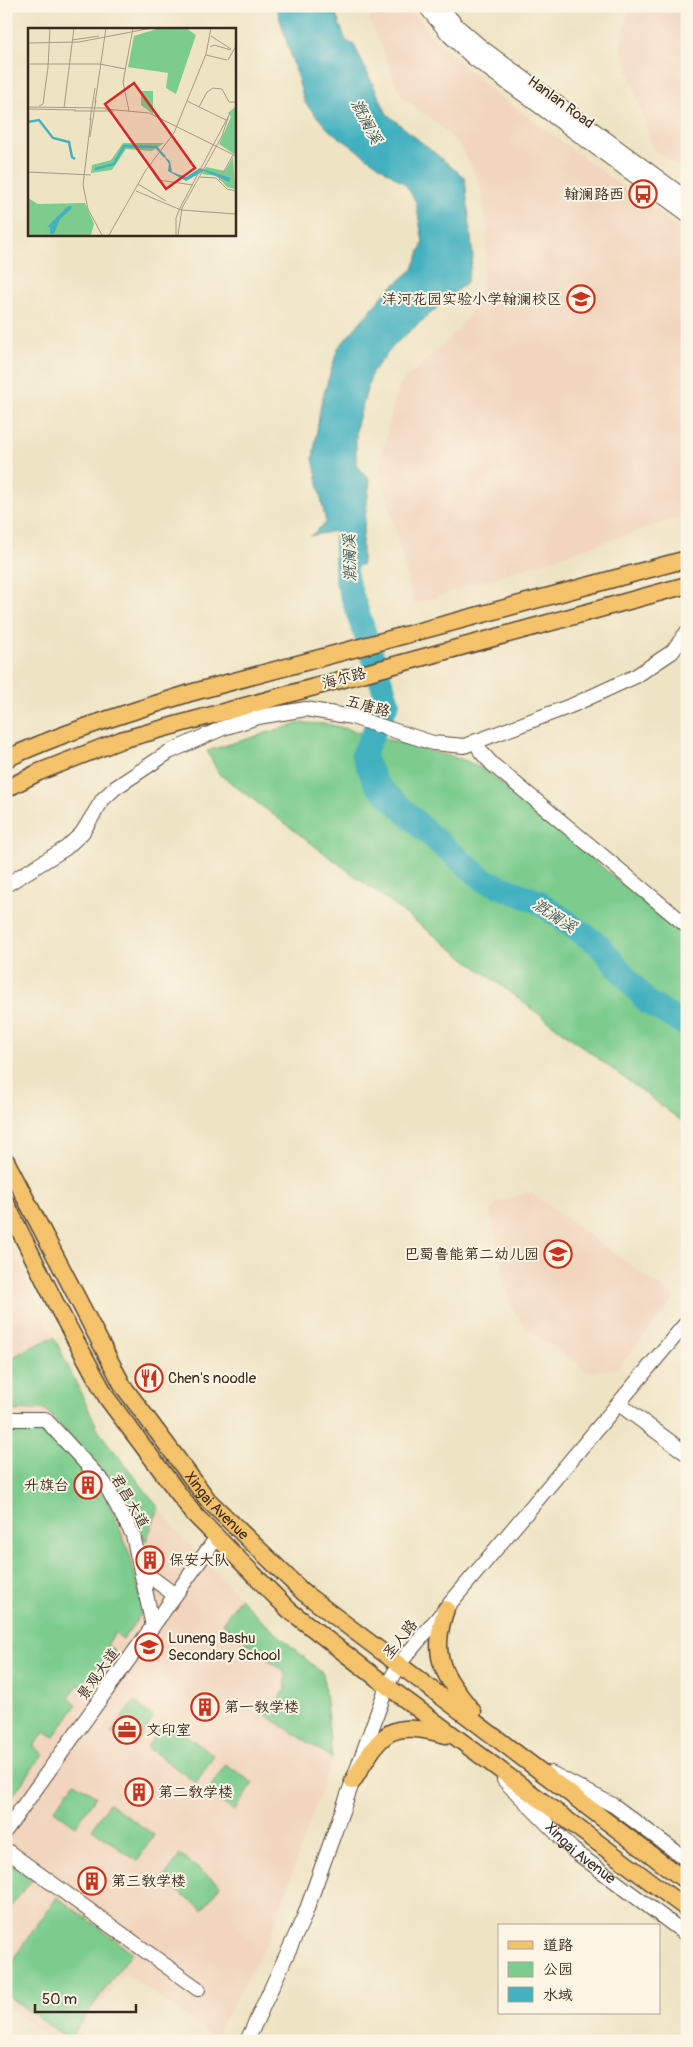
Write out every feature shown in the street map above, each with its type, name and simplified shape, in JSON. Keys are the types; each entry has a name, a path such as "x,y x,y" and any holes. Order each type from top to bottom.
{"main road":[{"name":"海尔路","path":"6,760 32,747 190,693 687,559"},
{"name":"海尔路","path":"6,789 39,772 121,740 687,585"},
{"name":"Xingai Avenue","path":"6,1162 123,1386 208,1500 304,1593 687,1882"},
{"name":"Xingai Avenue","path":"6,1203 57,1306 108,1398 193,1514 289,1610 454,1737 687,1909"},
{"path":"446,1609 438,1636 440,1665 447,1679 487,1730"},
{"path":"353,1781 376,1743 390,1731 425,1729 454,1737"}],"street":[{"name":"Hanlan Road","path":"425,6 449,35 472,57 687,214"},
{"name":"Hanlan Road","path":"440,6 456,25 480,46 687,200"},
{"name":"五唐路","path":"6,885 66,848 82,833 103,799 109,794 169,752 223,728 285,711 306,709 352,716 433,742 464,746 574,705 636,676 672,652 687,632"},
{"path":"476,741 481,752 492,764 687,926"},
{"name":"圣人路","path":"247,2041 304,1917 387,1686 399,1664 687,1322"},
{"path":"619,1404 687,1454"},
{"name":"君昌大道","path":"6,1419 45,1418 105,1484 133,1535 153,1626"},
{"name":"景观大道","path":"6,1830 217,1537"},
{"path":"141,1570 175,1595"},
{"name":"Xingai Avenue","path":"485,1760 573,1850 687,1935"},
{"name":"Xingai Avenue","path":"531,1763 613,1805 687,1860"},
{"path":"6,1850 198,1989"}],"shaded area":[{"name":"洋河花园实验小学翰澜校区","path":"392,6 410,6 436,43 490,89 687,234 687,515 414,604 380,468 381,455 399,385 457,331 471,311 480,288 485,261 487,225 482,194 472,167 458,144 432,119 402,97 369,18"},
{"path":"629,6 687,6 687,174 653,149 621,46"},
{"name":"巴蜀鲁能第二幼儿园","path":"531,1192 675,1298 618,1368 588,1372 526,1328 510,1304 490,1211 498,1202"},
{"name":"Luneng Bashu Secondary School","path":"6,1237 100,1433 182,1537 261,1620 323,1674 332,1758 270,1937 215,2037 125,1973 75,2041 54,2041 6,2006"}],"green space":[{"path":"300,723 328,724 464,760 487,771 687,938 687,1125 219,774 207,751"},
{"path":"54,1337 100,1433 159,1508 146,1541 109,1479 45,1409 6,1411 6,1362 25,1350"},
{"path":"6,1425 38,1426 56,1439 102,1485 129,1552 144,1610 123,1639 115,1633 107,1645 115,1652 87,1691 79,1684 69,1697 77,1704 54,1737 45,1731 34,1746 43,1754 6,1805","holes":["84,1476 99,1487 93,1496 78,1484"]},
{"path":"240,1598 261,1620 323,1674 332,1758 266,1715 286,1688 285,1673 222,1623"},
{"path":"134,1701 154,1718 133,1748 111,1733"},
{"path":"165,1721 214,1755 196,1783 147,1747"},
{"path":"226,1764 253,1783 234,1811 207,1792"},
{"path":"75,1782 96,1796 76,1826 54,1810"},
{"path":"109,1803 154,1835 137,1861 92,1829"},
{"path":"180,1855 220,1885 203,1910 162,1880"},
{"path":"6,1858 33,1879 6,1912"},
{"path":"57,1897 132,1952 69,2039 6,1995 6,1969"}],"water":[{"path":"276,6 333,6 346,41 354,45 387,114 465,178 473,257 467,282 396,343 372,372 356,428 356,464 370,480 362,543 362,565 338,567 335,531 310,536 326,523 313,458 321,403 338,348 387,291 413,269 423,243 416,202 406,185 329,130 305,103"}],"waterway":[{"name":"溉澜溪","path":"346,535 346,578 388,702 363,755 376,784 431,836 484,880 539,902 599,945 648,1003 687,1026"}],"place":[{"name":"翰澜路西","path":"643,194"},
{"name":"洋河花园实验小学翰澜校区","path":"581,299"},
{"name":"巴蜀鲁能第二幼儿园","path":"558,1254"},
{"name":"Chen's noodle","path":"149,1378"},
{"name":"升旗台","path":"88,1485"},
{"name":"保安大队","path":"150,1560"},
{"name":"Luneng Bashu Secondary School","path":"149,1647"},
{"name":"第一教学楼","path":"205,1707"},
{"name":"文印室","path":"127,1730"},
{"name":"第二教学楼","path":"139,1792"},
{"name":"第三教学楼","path":"92,1881"}]}
